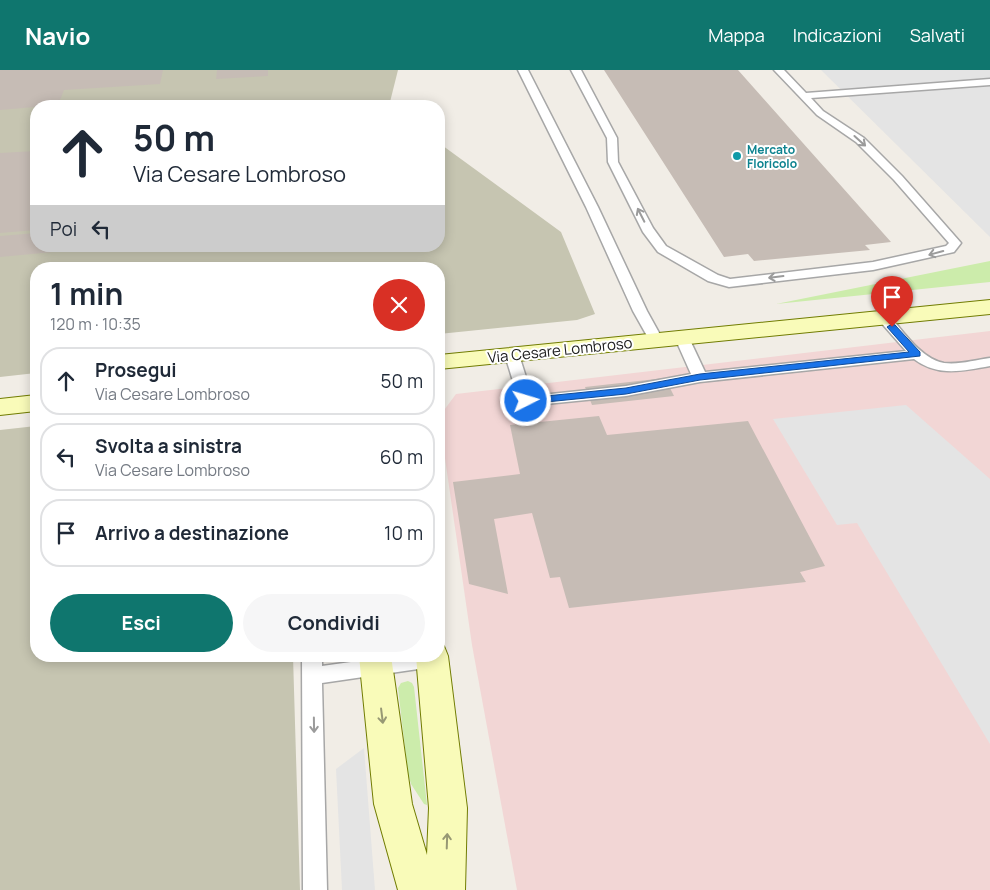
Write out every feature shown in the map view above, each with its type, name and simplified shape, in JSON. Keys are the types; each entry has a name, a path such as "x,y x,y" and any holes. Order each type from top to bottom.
{"street":[{"name":"Via Cesare Lombroso","path":"445,361 990,307"},
{"path":"0,407 30,404"},
{"path":"375,662 393,804 418,890"},
{"path":"432,662 448,808 445,890"}],"lane":[{"path":"523,70 656,340"},
{"path":"576,70 612,138 613,162 648,228 662,249 713,278 729,283 873,266 950,249 955,243 898,178 860,140 820,113 779,70"},
{"path":"803,96 990,82"},
{"path":"884,318 917,354 927,361 945,368 990,362"},
{"path":"682,338 700,377"},
{"path":"512,355 526,401 626,391 700,377 917,354"},
{"path":"315,890 313,666 375,662"}],"shaded area":[{"path":"0,70 398,70 390,100 30,100 30,252 445,252 445,147 561,232 595,314 577,320 445,333 445,262 30,262 30,374 0,377"},
{"path":"821,70 990,70 990,237"},
{"path":"990,331 990,890 517,890 472,645 445,458 445,409 456,394"},
{"path":"906,405 990,479 990,744 857,523 837,525 773,419"},
{"path":"30,427 30,662 293,662 300,890 0,890 0,430"},
{"path":"364,748 375,890 342,890 336,769"}],"green space":[{"path":"990,261 990,282 776,304"},
{"path":"408,681 414,687 427,805 424,804 411,784 408,774 398,688 401,683"}],"building":[{"path":"0,70 163,70 160,84 64,90 60,100 30,100 30,107 0,110"},
{"path":"217,70 268,70 268,76 216,79"},
{"name":"Mercato Floricolo","path":"604,70 738,70 891,242 865,245 870,250 754,261 748,254 724,257"},
{"path":"30,151 30,230 0,233 0,153"},
{"path":"30,234 30,252 53,252 0,257 0,236"},
{"path":"665,378 674,396 592,405 585,387"},
{"path":"599,416 607,435 748,421 825,566 800,572 806,582 569,608 560,577 550,578 532,513 494,519 508,594 469,584 453,482 520,474 510,425"}],"place":[{"name":"Mercato Floricolo","path":"737,156"}],"route":[{"path":"526,401 626,391 700,377 917,354 892,327"}]}
